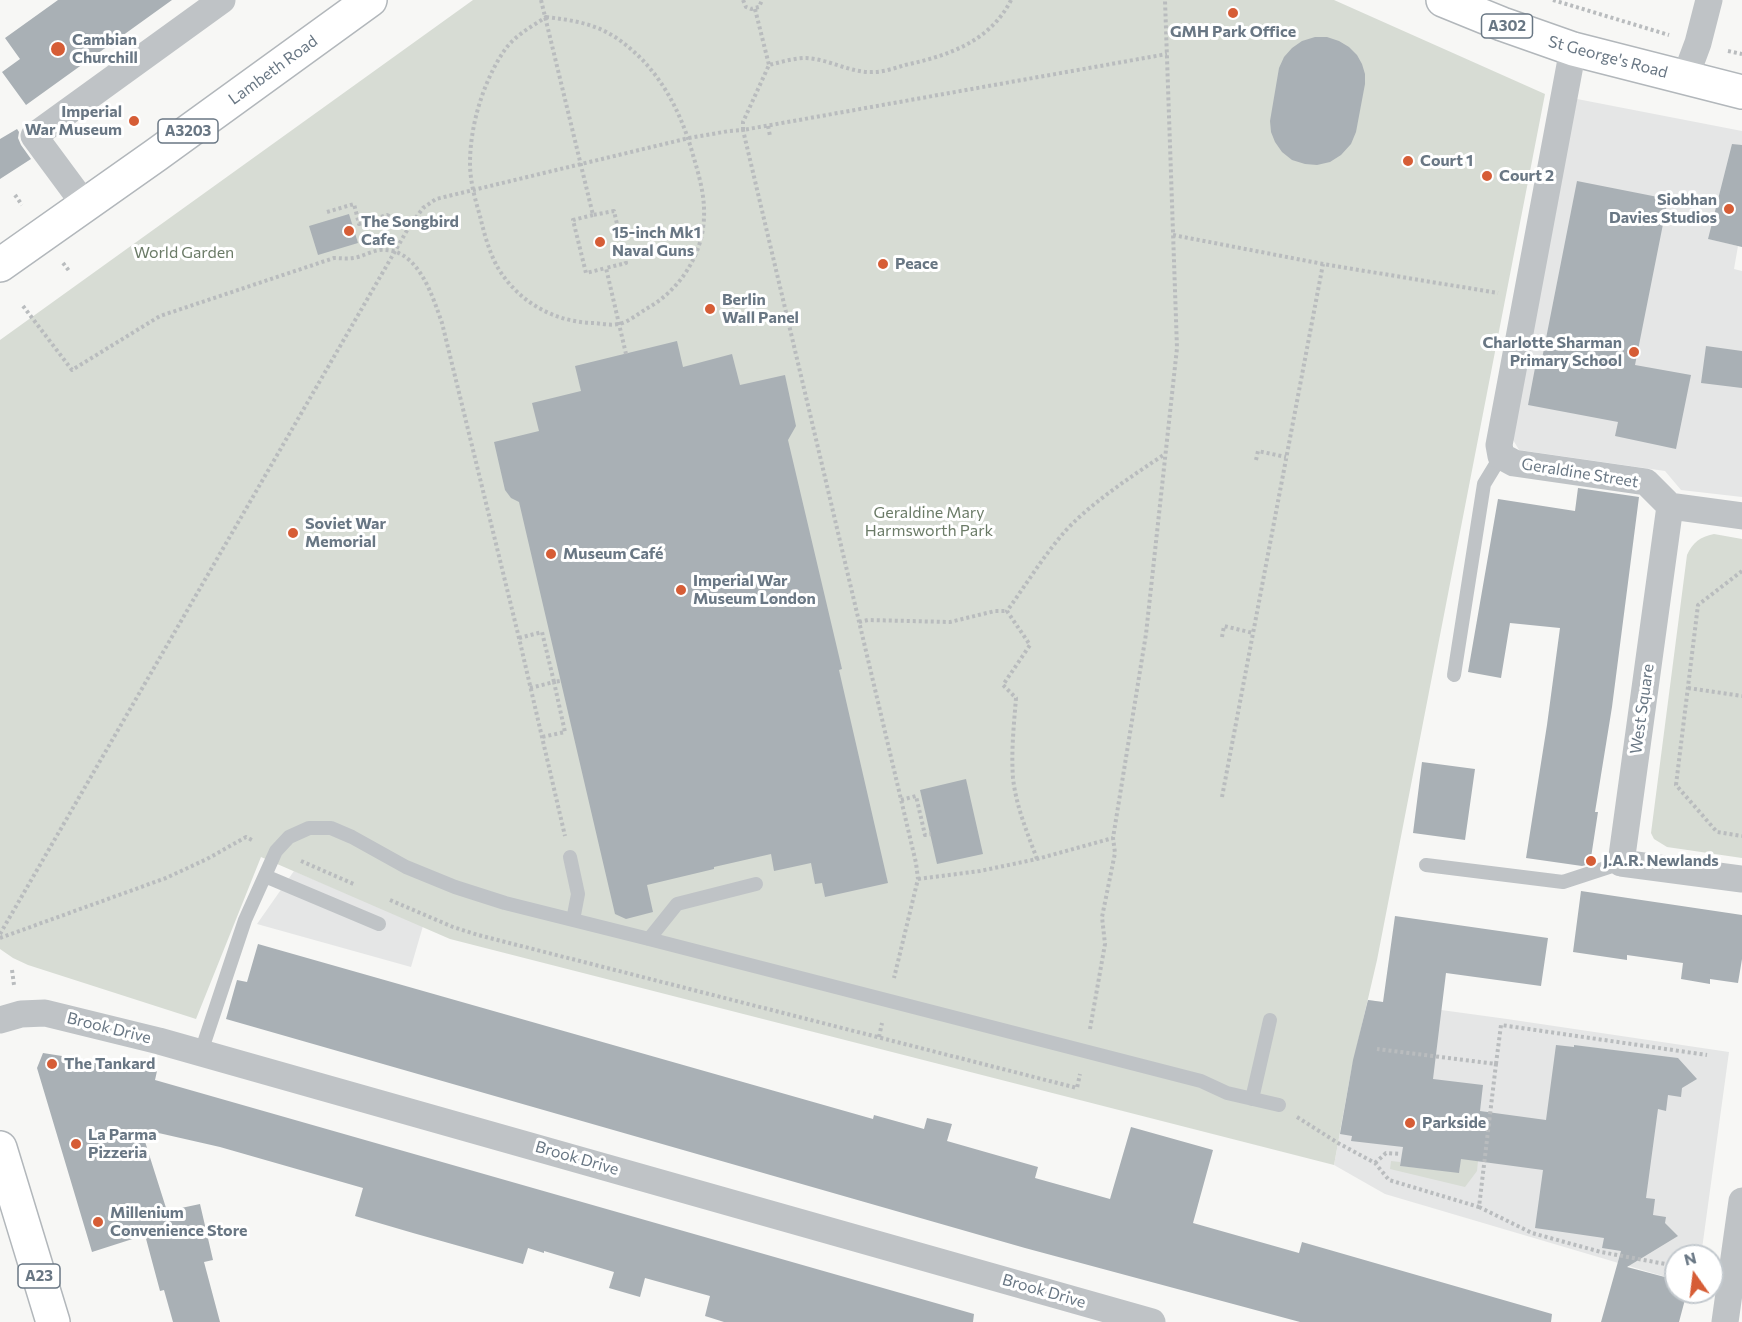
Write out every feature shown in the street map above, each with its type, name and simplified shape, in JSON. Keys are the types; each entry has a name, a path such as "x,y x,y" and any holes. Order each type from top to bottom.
{"main road":[{"name":"Lambeth Road","path":"2,260 85,205 370,0"},
{"name":"St George's Road","path":"1443,0 1573,49 1742,92"},
{"name":"A23","path":"0,1148 53,1322"}],"street":[{"path":"85,205 34,136 222,0"},
{"path":"1684,78 1698,43 1709,0"},
{"name":"Geraldine Street","path":"1573,49 1499,445 1501,456 1514,463 1646,482 1670,506"},
{"path":"1670,506 1742,516"},
{"name":"West Square","path":"1621,863 1670,506"},
{"path":"1621,863 1742,879"},
{"name":"Brook Drive","path":"0,1020 34,1013 55,1014 201,1052 1152,1322"},
{"path":"1725,1322 1742,1201"}],"lane":[{"path":"1454,675 1484,484 1501,456"},
{"path":"201,1052 245,920 276,850 289,837 309,828 331,828 406,867 455,887 505,903 1201,1081 1227,1092 1279,1105"},
{"path":"570,857 578,894 573,920"},
{"path":"1426,865 1563,882 1621,863"},
{"path":"265,876 379,924"},
{"path":"649,939 677,904 756,884"},
{"path":"1252,1099 1270,1020"}],"path":[{"path":"541,0 593,215"},
{"path":"742,0 746,7 755,9 759,7 762,0"},
{"path":"769,65 805,58 856,71 874,72 935,58 958,50 980,37 997,22 1011,0"},
{"path":"385,898 453,927 478,935 1077,1088 1086,1052 1105,944 1102,917 1115,853 1113,838 1146,634 1177,348 1165,0"},
{"path":"1553,0 1742,54"},
{"path":"755,9 769,65 743,122 743,130 918,879 879,1037"},
{"path":"546,17 573,20 596,27 615,37 652,69 680,113 702,191 704,218 700,243 690,267 676,287 657,303 619,324 576,322 554,316 532,304 513,288 497,267 472,190 470,163 472,137 478,112 494,68 505,49 521,33 546,17"},
{"path":"0,936 395,251 423,208 436,199 688,138 768,126 1167,54"},
{"path":"768,126 770,136"},
{"path":"15,195 22,205"},
{"path":"327,212 354,204 359,224 387,215 410,227"},
{"path":"614,211 626,263 586,273 573,220 593,215 614,211"},
{"path":"1173,235 1323,264 1526,298"},
{"path":"23,306 72,370 160,316 334,258 354,258 379,250 395,251 413,264 426,281 442,323 570,857"},
{"path":"63,263 70,272"},
{"path":"1222,797 1323,264"},
{"path":"606,267 626,354"},
{"path":"1256,460 1258,451 1286,457"},
{"path":"1007,611 1062,535 1093,506 1166,454"},
{"path":"1742,571 1698,605 1676,785 1717,832 1742,836"},
{"path":"859,622 868,620 950,622 995,611 1007,611"},
{"path":"1007,611 1030,645 1004,685 1016,698 1012,760 1014,780 1022,817 1037,859"},
{"path":"1222,637 1224,626 1253,633"},
{"path":"519,638 542,632 554,682 565,732 542,737"},
{"path":"530,687 560,681"},
{"path":"1688,688 1742,696"},
{"path":"901,800 916,796 925,835 931,834"},
{"path":"0,936 166,878 246,837"},
{"path":"918,879 980,871 1037,859 1113,838"},
{"path":"301,861 364,889"},
{"path":"1479,1207 1501,1025 1707,1055"},
{"path":"1377,1049 1496,1064"},
{"path":"1279,1105 1338,1143 1375,1163 1389,1180 1479,1207 1532,1233 1601,1252 1664,1264"},
{"path":"1375,1163 1386,1153 1401,1154"}],"shaded area":[{"name":"Charlotte Sharman Primary School","path":"1577,99 1742,131 1742,178 1709,239 1738,246 1734,269 1742,271 1742,497 1681,490 1665,471 1519,450 1509,433"},
{"path":"294,871 423,926 411,967 257,924"},
{"path":"1368,1000 1729,1052 1703,1244 1664,1244 1664,1276 1385,1194 1334,1165 1351,1072"}],"green space":[{"name":"Geraldine Mary Harmsworth Park","path":"473,0 1334,0 1545,94 1377,960 1351,1072 1334,1165 450,939 261,857 196,1019 28,965 0,949 0,340"},
{"path":"1714,534 1742,539 1742,858 1667,847 1654,839 1651,833 1687,555 1698,541"},
{"path":"1479,1151 1477,1171 1465,1187 1390,1169 1391,1161 1400,1162 1400,1166 1459,1172 1461,1154"}],"building":[{"name":"Cambian Churchill","path":"58,0 172,0 26,105 2,72 20,59 5,38"},
{"path":"1315,37 1327,37 1349,47 1357,55 1365,74 1356,132 1351,144 1341,155 1330,162 1317,165 1292,160 1282,152 1271,132 1270,121 1279,68 1284,57 1302,41"},
{"path":"17,129 21,145 31,159 0,179 0,139"},
{"name":"Siobhan Davies Studios","path":"1732,144 1742,145 1742,247 1708,239"},
{"path":"1577,181 1668,199 1635,365 1691,375 1676,449 1615,436 1618,422 1528,405 1535,368 1540,369"},
{"path":"349,214 358,243 318,255 309,226"},
{"name":"Imperial War Museum London","path":"677,341 683,367 732,354 740,385 785,375 796,426 788,440 842,669 839,670 888,883 825,897 822,883 815,884 811,863 774,871 771,854 647,885 653,912 626,919 615,914 519,502 511,498 505,490 494,442 539,431 532,403 581,391 575,366"},
{"path":"1706,346 1742,351 1742,388 1701,383"},
{"path":"1578,488 1639,497 1612,707 1595,812 1598,812 1590,864 1582,866 1526,858 1560,628 1510,623 1501,678 1468,672 1498,499 1575,511"},
{"path":"1422,762 1475,769 1465,840 1413,833"},
{"path":"966,779 983,854 937,864 920,790"},
{"path":"1581,891 1742,915 1742,959 1738,983 1710,979 1710,984 1681,979 1683,963 1627,955 1627,960 1573,952"},
{"path":"1395,916 1548,938 1541,986 1446,973 1433,1079 1483,1085 1480,1111 1546,1120 1556,1045 1574,1047 1574,1045 1678,1058 1697,1079 1682,1088 1681,1097 1668,1095 1666,1111 1658,1109 1646,1198 1655,1199 1653,1215 1666,1217 1665,1223 1678,1236 1627,1267 1664,1277 1664,1304 1684,1304 1679,1322 1601,1322 1621,1251 1602,1248 1604,1238 1535,1228 1543,1170 1461,1159 1459,1173 1400,1166 1403,1147 1351,1141 1352,1136 1340,1134 1353,1060 1368,1000 1383,1002"},
{"path":"258,944 873,1119 874,1115 924,1129 927,1118 952,1124 947,1141 1038,1167 1035,1178 1110,1199 1131,1127 1213,1150 1193,1223 1299,1253 1302,1242 1552,1314 1551,1322 1300,1322 1025,1248 226,1019 237,980 247,982"},
{"path":"43,1053 157,1071 155,1080 974,1314 973,1322 724,1322 705,1316 710,1296 645,1278 640,1297 609,1288 614,1272 544,1251 544,1253 528,1248 523,1264 355,1216 363,1188 220,1147 141,1129 167,1211 200,1204 213,1260 204,1262 220,1322 173,1322 164,1290 160,1291 145,1235 92,1252 37,1068"}],"place":[{"name":"GMH Park Office","path":"1233,13"},
{"name":"Cambian Churchill","path":"58,49"},
{"name":"Imperial War Museum","path":"134,121"},
{"name":"Court 1","path":"1408,161"},
{"name":"Court 2","path":"1487,176"},
{"name":"Siobhan Davies Studios","path":"1729,209"},
{"name":"The Songbird Cafe","path":"349,231"},
{"name":"15-inch Mk1 Naval Guns","path":"600,242"},
{"name":"Peace","path":"883,264"},
{"name":"Berlin Wall Panel","path":"710,309"},
{"name":"Charlotte Sharman Primary School","path":"1634,352"},
{"name":"Soviet War Memorial","path":"293,533"},
{"name":"Museum Café","path":"551,554"},
{"name":"Imperial War Museum London","path":"681,590"},
{"name":"J.A.R. Newlands","path":"1591,861"},
{"name":"The Tankard","path":"52,1064"},
{"name":"Parkside","path":"1410,1123"},
{"name":"La Parma Pizzeria","path":"76,1144"},
{"name":"Millenium Convenience Store","path":"98,1222"}],"park label":[{"name":"World Garden","path":"184,253"}]}
